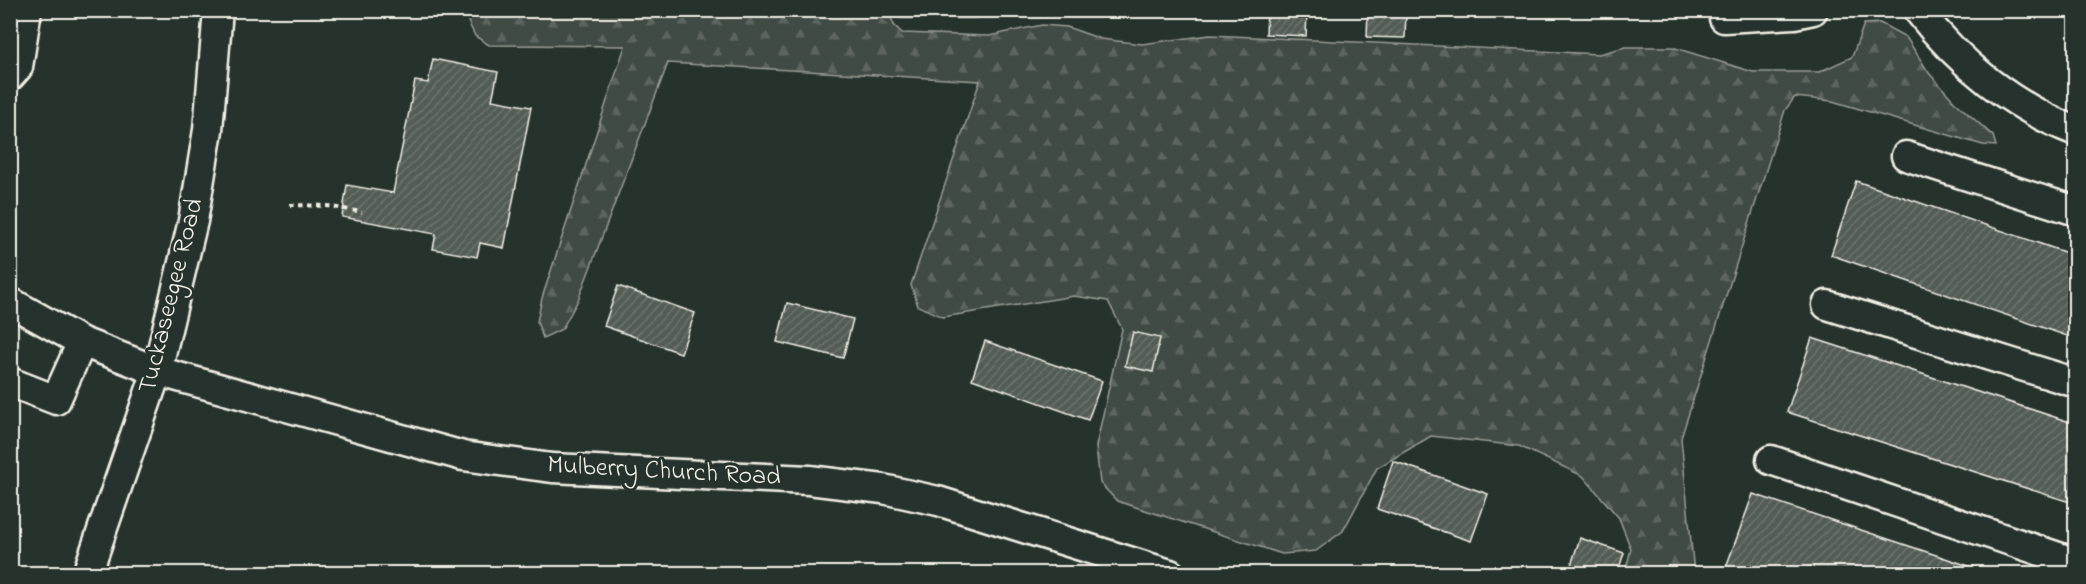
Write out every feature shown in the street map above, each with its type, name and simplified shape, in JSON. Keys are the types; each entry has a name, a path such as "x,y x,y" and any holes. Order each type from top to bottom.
{"street":[{"path":"10,76 18,67 27,10"},
{"name":"Tuckaseegee Road","path":"87,573 157,371 193,221 208,130 218,10"},
{"path":"1724,18 1794,14 1813,10"},
{"path":"1918,10 1964,61 1984,79 2029,109 2076,131"},
{"path":"1906,156 2076,210"},
{"name":"Mulberry Church Road","path":"10,302 82,342 157,371 463,456 552,468 809,480 883,489 938,501 1170,573"},
{"path":"1827,305 2076,383"},
{"path":"10,382 56,400 82,342"},
{"path":"1771,460 2076,562"}],"path":[{"path":"290,205 327,206 362,212"}],"green space":[{"path":"888,10 894,25 902,33 989,36 1042,25 1067,27 1101,39 1142,44 1210,35 1599,54 1625,47 1672,47 1753,72 1819,72 1852,57 1864,24 1880,23 1906,37 1929,73 1954,101 1993,136 1996,146 1983,145 1832,101 1795,97 1785,110 1681,438 1694,573 1625,573 1631,549 1619,518 1583,476 1519,446 1431,436 1377,468 1343,531 1316,551 1282,554 1117,501 1100,483 1096,446 1122,329 1108,301 1074,296 943,317 918,306 911,285 980,81 668,63 578,300 562,329 543,338 537,322 542,298 625,46 489,45 475,36 463,11"}],"building":[{"path":"901,10 978,10 978,18 901,18"},
{"path":"1267,10 1307,10 1306,36 1266,34"},
{"path":"1368,10 1406,10 1405,38 1367,37"},
{"path":"433,59 498,72 492,100 531,107 504,248 480,243 477,257 433,249 436,234 342,217 347,185 393,193 415,81 428,83"},
{"path":"1856,181 2076,256 2076,339 1831,255"},
{"path":"1856,181 2076,256 2076,339 1831,255"},
{"path":"618,286 695,313 681,353 604,326"},
{"path":"787,303 853,319 843,358 777,342"},
{"path":"1133,332 1160,338 1153,372 1125,366"},
{"path":"1812,338 2076,424 2076,504 1787,412"},
{"path":"1812,338 2076,424 2076,504 1787,412"},
{"path":"985,341 1102,381 1088,420 972,379"},
{"path":"1393,461 1488,494 1471,541 1377,509"},
{"path":"1753,494 1993,574 1745,574 1726,567"},
{"path":"1753,494 1993,574 1745,574 1726,567"},
{"path":"1580,538 1624,553 1617,574 1568,574"}]}
